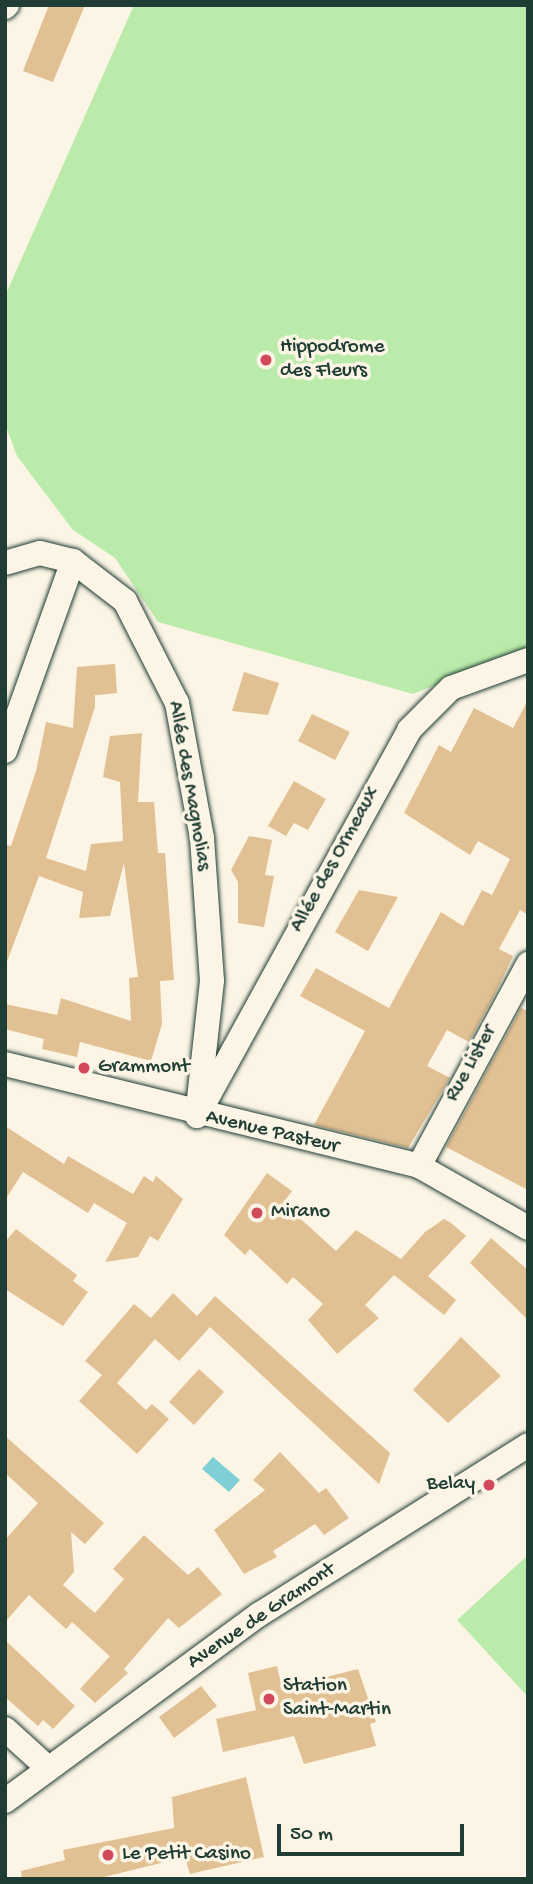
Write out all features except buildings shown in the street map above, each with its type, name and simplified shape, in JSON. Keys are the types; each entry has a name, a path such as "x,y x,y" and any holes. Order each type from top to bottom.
{"street":[{"name":"Allée des Magnolias","path":"5,563 40,553 73,561 125,601 177,703 202,838 212,981 197,1116"},
{"path":"5,751 73,561"},
{"name":"Allée des Ormeaux","path":"197,1116 268,984 429,705 451,688 528,660"},
{"name":"Rue Lister","path":"419,1166 528,964"},
{"name":"Avenue Pasteur","path":"5,1064 197,1116 419,1166 528,1228"},
{"name":"Avenue de Gramont","path":"5,1801 260,1614 528,1445"},
{"path":"5,1729 49,1769"}],"green space":[{"name":"Hippodrome des Fleurs","path":"134,5 528,5 528,648 413,694 158,622 115,558 73,530 17,456 5,424 5,296"},
{"path":"528,1555 528,1697 457,1620"}],"water":[{"path":"213,1457 240,1480 229,1492 202,1469"}],"place":[{"name":"Hippodrome des Fleurs","path":"266,360"},
{"name":"Grammont","path":"84,1068"},
{"name":"Mirano","path":"257,1213"},
{"name":"Belay","path":"489,1485"},
{"name":"Station Saint-Martin","path":"269,1699"},
{"name":"Le Petit Casino","path":"108,1855"}]}
